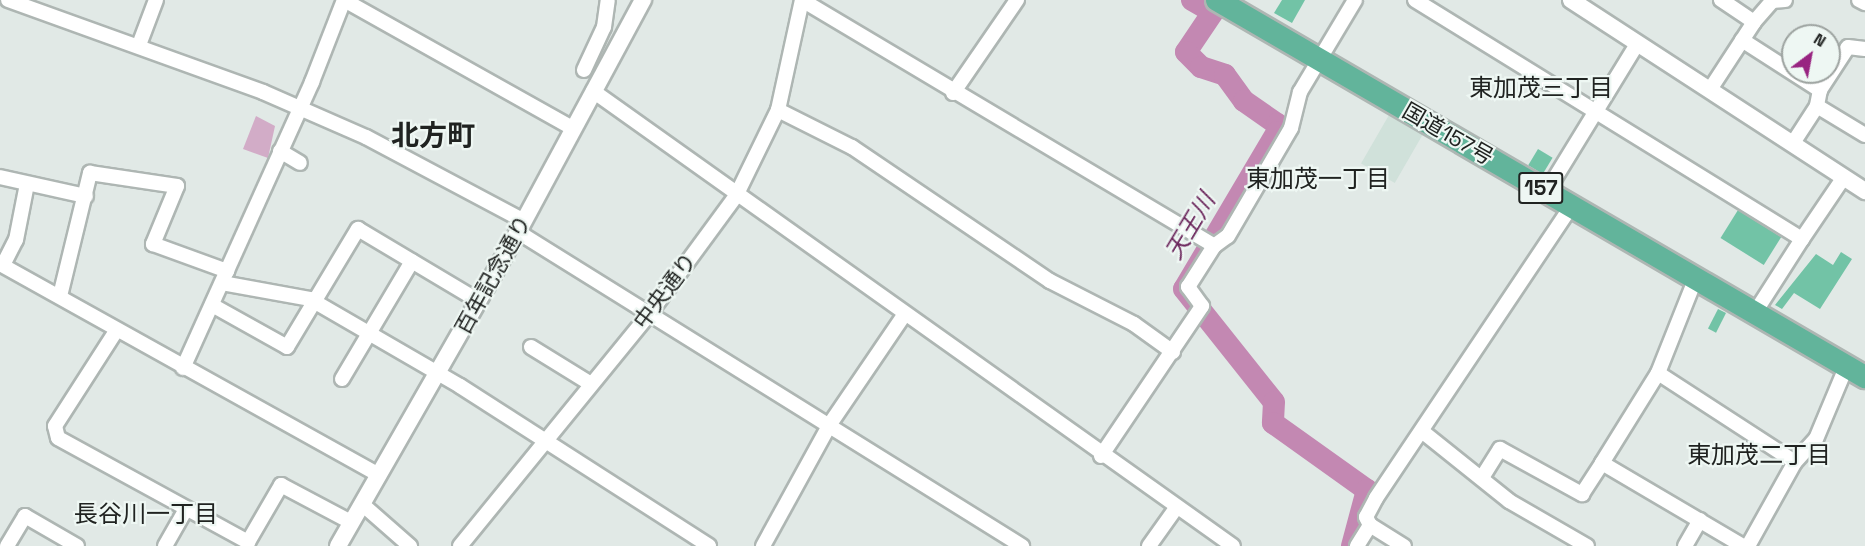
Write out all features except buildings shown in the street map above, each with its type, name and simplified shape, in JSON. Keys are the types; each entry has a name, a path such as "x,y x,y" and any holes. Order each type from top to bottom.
{"highway":[{"name":"国道157号","path":"1217,0 1243,6 1319,59 1573,204 1695,280 1856,371"}],"street":[{"path":"8,0 138,45 301,108 521,226 650,313 1022,546"},
{"path":"138,45 156,0"},
{"path":"183,368 301,108 344,0 572,128"},
{"path":"584,70 604,27 608,0"},
{"name":"百年記念通り","path":"338,546 438,375 643,0"},
{"path":"802,0 953,93 1214,246"},
{"name":"中央通り","path":"460,546 650,313 736,196 778,110 802,0"},
{"path":"953,93 1017,0"},
{"path":"1101,456 1202,306 1188,287 1214,246 1228,236 1292,128 1300,92 1355,0"},
{"path":"1415,0 1802,239"},
{"path":"1571,0 1637,44 1711,88 1865,191"},
{"path":"1722,0 1754,21"},
{"path":"1711,88 1754,21 1772,1 1785,0"},
{"path":"1859,0 1865,3"},
{"path":"1742,40 1820,90"},
{"path":"1547,191 1637,44"},
{"path":"1793,143 1817,106 1820,90 1848,47 1865,49"},
{"path":"593,91 736,196 1101,456 1233,546"},
{"path":"1817,106 1865,135"},
{"path":"778,110 852,147 1050,281 1134,324 1173,352"},
{"path":"280,151 300,163"},
{"path":"60,296 90,173 177,186 153,244 224,277 314,301 438,375 709,546"},
{"path":"0,177 86,196"},
{"path":"1754,314 1844,177"},
{"path":"27,184 16,240 2,265 60,296 116,331 379,475"},
{"path":"1404,546 1371,525 1366,517 1376,498 1423,432 1573,204"},
{"path":"212,305 287,347 358,229 479,301"},
{"path":"342,379 412,261"},
{"path":"1483,476 1500,449 1582,494 1658,373 1695,280"},
{"path":"763,546 830,424 904,315"},
{"path":"116,331 55,433 248,542 280,485 351,522"},
{"path":"531,347 591,384"},
{"path":"1748,546 1795,462 1816,439 1856,371"},
{"path":"1658,373 1795,462"},
{"path":"1423,432 1483,476 1509,501 1587,546"},
{"path":"1602,463 1743,546"},
{"path":"362,504 410,546"},
{"path":"1149,546 1176,508"},
{"path":"165,546 186,509"},
{"path":"8,546 25,516 77,546"},
{"path":"1685,546 1700,520"},
{"path":"1357,546 1371,525"}],"shaded area":[{"path":"1389,115 1423,134 1395,183 1361,163"},
{"path":"256,116 275,126 268,158 243,149"}],"waterway":[{"name":"天王川","path":"1192,0 1213,12 1186,52 1201,67 1225,75 1244,101 1277,124 1277,132 1184,289 1274,402 1273,423 1367,490 1352,546"}],"district":[{"name":"東加茂三丁目","path":"1541,88"},
{"name":"北方町","path":"433,135"},
{"name":"東加茂一丁目","path":"1318,179"},
{"name":"東加茂二丁目","path":"1759,455"},
{"name":"長谷川一丁目","path":"146,514"}]}
